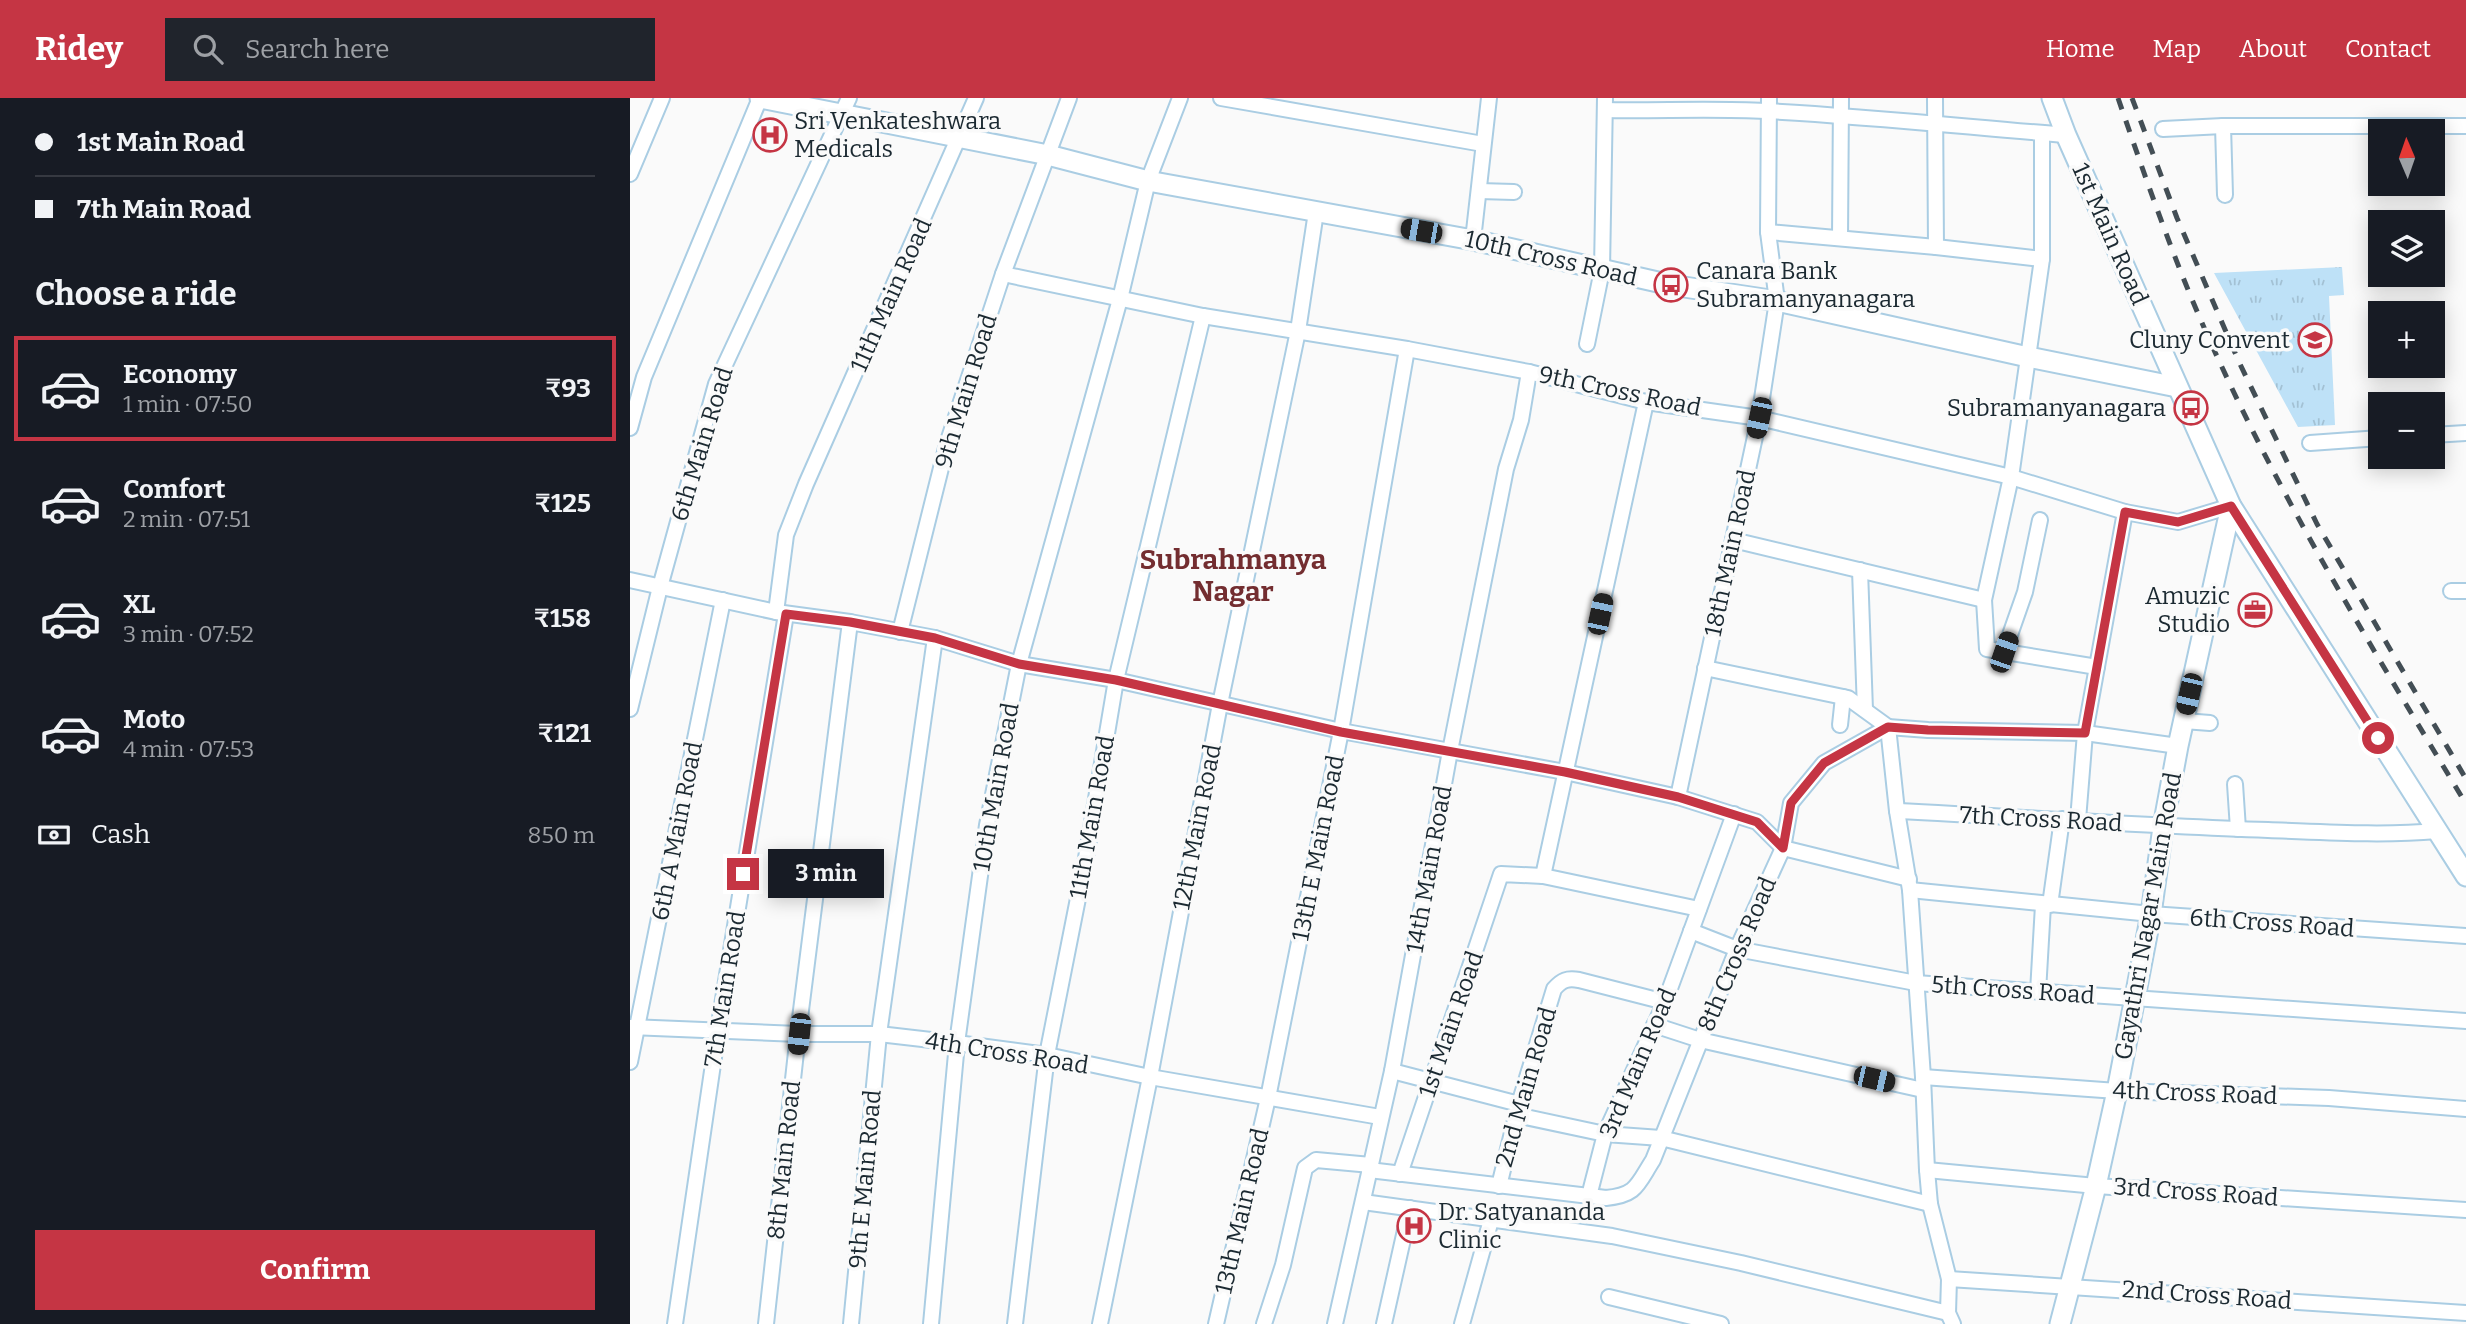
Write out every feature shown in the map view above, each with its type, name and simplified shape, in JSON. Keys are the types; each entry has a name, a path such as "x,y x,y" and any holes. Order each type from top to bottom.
{"street":[{"path":"630,174 662,98"},
{"path":"630,428 644,377 760,98"},
{"name":"10th Cross Road","path":"760,98 846,107 1147,181 1473,240 1671,285 1777,301 2028,358 2177,387"},
{"name":"11th Main Road","path":"781,613 786,535 976,98"},
{"path":"1048,155 1069,98"},
{"path":"1147,181 1180,98"},
{"path":"1221,98 1483,144"},
{"path":"1473,240 1489,98"},
{"path":"1840,238 1841,98"},
{"path":"1934,98 1936,247"},
{"name":"1st Main Road","path":"2052,98 2231,506 2466,876"},
{"path":"1587,344 1602,270 1605,104 1769,104 1841,117 2066,135"},
{"name":"18th Main Road","path":"1678,797 1759,418 1777,301 1768,232 1769,104"},
{"name":"6th Main Road","path":"630,709 660,587 716,384 846,107"},
{"path":"2164,129 2216,126 2466,126"},
{"path":"2216,126 2225,195"},
{"path":"2042,133 2042,259 2011,477 1984,600 1987,649 2097,667"},
{"name":"9th Main Road","path":"900,632 947,444 1003,274 1048,155"},
{"name":"10th Main Road","path":"931,1324 957,1043 987,825 1019,664 1120,299 1147,181"},
{"path":"1479,191 1514,192"},
{"name":"12th Main Road","path":"1100,1324 1150,1077 1220,704 1298,331 1316,212"},
{"path":"1768,232 2042,259"},
{"name":"9th Cross Road","path":"1003,274 1203,316 1529,372 1646,402 1759,418 2011,477 2125,512 2178,522 2231,506"},
{"name":"11th Main Road","path":"1015,1324 1046,1055 1086,858 1116,680 1203,316"},
{"name":"13th E Main Road","path":"1268,1098 1341,732 1407,349"},
{"name":"14th Main Road","path":"1335,1324 1392,1071 1450,751 1506,469 1521,420 1529,372"},
{"path":"1646,402 1543,876 1699,909"},
{"path":"2445,434 2466,433"},
{"path":"2310,443 2368,439"},
{"name":"Gayathri Nagar Main Road","path":"2060,1324 2096,1186 2117,1091 2151,914 2163,827 2183,720 2231,506"},
{"path":"2078,820 2085,733 2125,512"},
{"path":"2004,652 2025,592 2040,520"},
{"path":"1733,540 1984,600"},
{"path":"1860,570 1865,710"},
{"path":"630,580 781,613 850,622 935,638 1019,664 1116,680 1341,732 1565,772 1678,797 1757,822 1783,848"},
{"path":"2451,591 2466,590"},
{"name":"6th A Main Road","path":"630,1062 634,1027 723,600"},
{"name":"7th Main Road","path":"674,1324 781,613"},
{"name":"8th Main Road","path":"766,1324 850,622"},
{"path":"879,1034 935,638"},
{"path":"1705,668 1843,697 1888,727 2085,733 2178,746"},
{"path":"1840,725 1843,697"},
{"path":"2183,720 2210,723"},
{"path":"1363,1202 1612,1236 1741,1263 1950,1319 1949,1279 1930,1204 1910,884 1897,811 1888,727"},
{"name":"8th Cross Road","path":"1589,1196 1626,1196 1653,1160 1737,949 1783,848 1791,803 1824,763 1888,727"},
{"path":"2235,784 2238,829"},
{"name":"7th Cross Road","path":"1897,811 2163,827 2398,834 2437,831"},
{"name":"3rd Main Road","path":"1589,1196 1605,1134 1665,1002 1734,814"},
{"path":"2038,992 2047,905 2062,819"},
{"name":"6th Cross Road","path":"1783,848 1910,884 2047,905 2466,936"},
{"name":"1st Main Road","path":"1400,1174 1501,874 1543,876"},
{"name":"5th Cross Road","path":"1691,931 1737,949 1916,983 2466,1021"},
{"name":"2nd Main Road","path":"1499,1186 1518,1110 1554,989 1560,981 1569,978 1665,1002"},
{"name":"4th Cross Road","path":"1654,1025 1700,1040 1923,1084 2329,1098 2466,1109"},
{"name":"4th Cross Road","path":"634,1027 799,1034 879,1034 957,1043 1046,1055 1150,1077 1380,1117"},
{"name":"9th E Main Road","path":"851,1324 879,1034"},
{"path":"1392,1071 1431,1080 1518,1110 1605,1134 1661,1138 1930,1204"},
{"name":"13th Main Road","path":"1216,1324 1268,1098"},
{"path":"1264,1324 1283,1265 1305,1168 1316,1160 1400,1174 1589,1196"},
{"name":"3rd Cross Road","path":"1927,1170 2096,1186 2466,1210"},
{"path":"1384,1324 1410,1208"},
{"path":"1462,1324 1491,1220"},
{"name":"2nd Cross Road","path":"1949,1279 2466,1313"},
{"path":"1609,1297 1689,1320 1721,1324"}],"green space":[{"path":"2342,267 2344,295 2329,296 2335,425 2298,427 2214,273"}],"railway":[{"path":"2118,98 2179,266 2248,422 2338,588 2466,804"},
{"path":"2132,98 2177,218 2239,362 2317,524 2466,779"}],"place":[{"name":"Sri Venkateshwara Medicals","path":"770,135"},
{"name":"Canara Bank Subramanyanagara","path":"1671,285"},
{"name":"Cluny Convent","path":"2315,340"},
{"name":"Subramanyanagara","path":"2191,408"},
{"name":"Amuzic Studio","path":"2255,610"},
{"name":"Dr. Satyananda Clinic","path":"1414,1226"}],"district":[{"name":"Subrahmanya Nagar","path":"1233,575"}],"route":[{"path":"743,874 786,614 850,622 935,638 1019,664 1116,680 1341,732 1565,772 1678,797 1757,822 1783,848 1791,803 1824,763 1888,727 2085,733 2125,512 2178,522 2231,506 2378,738"}]}
